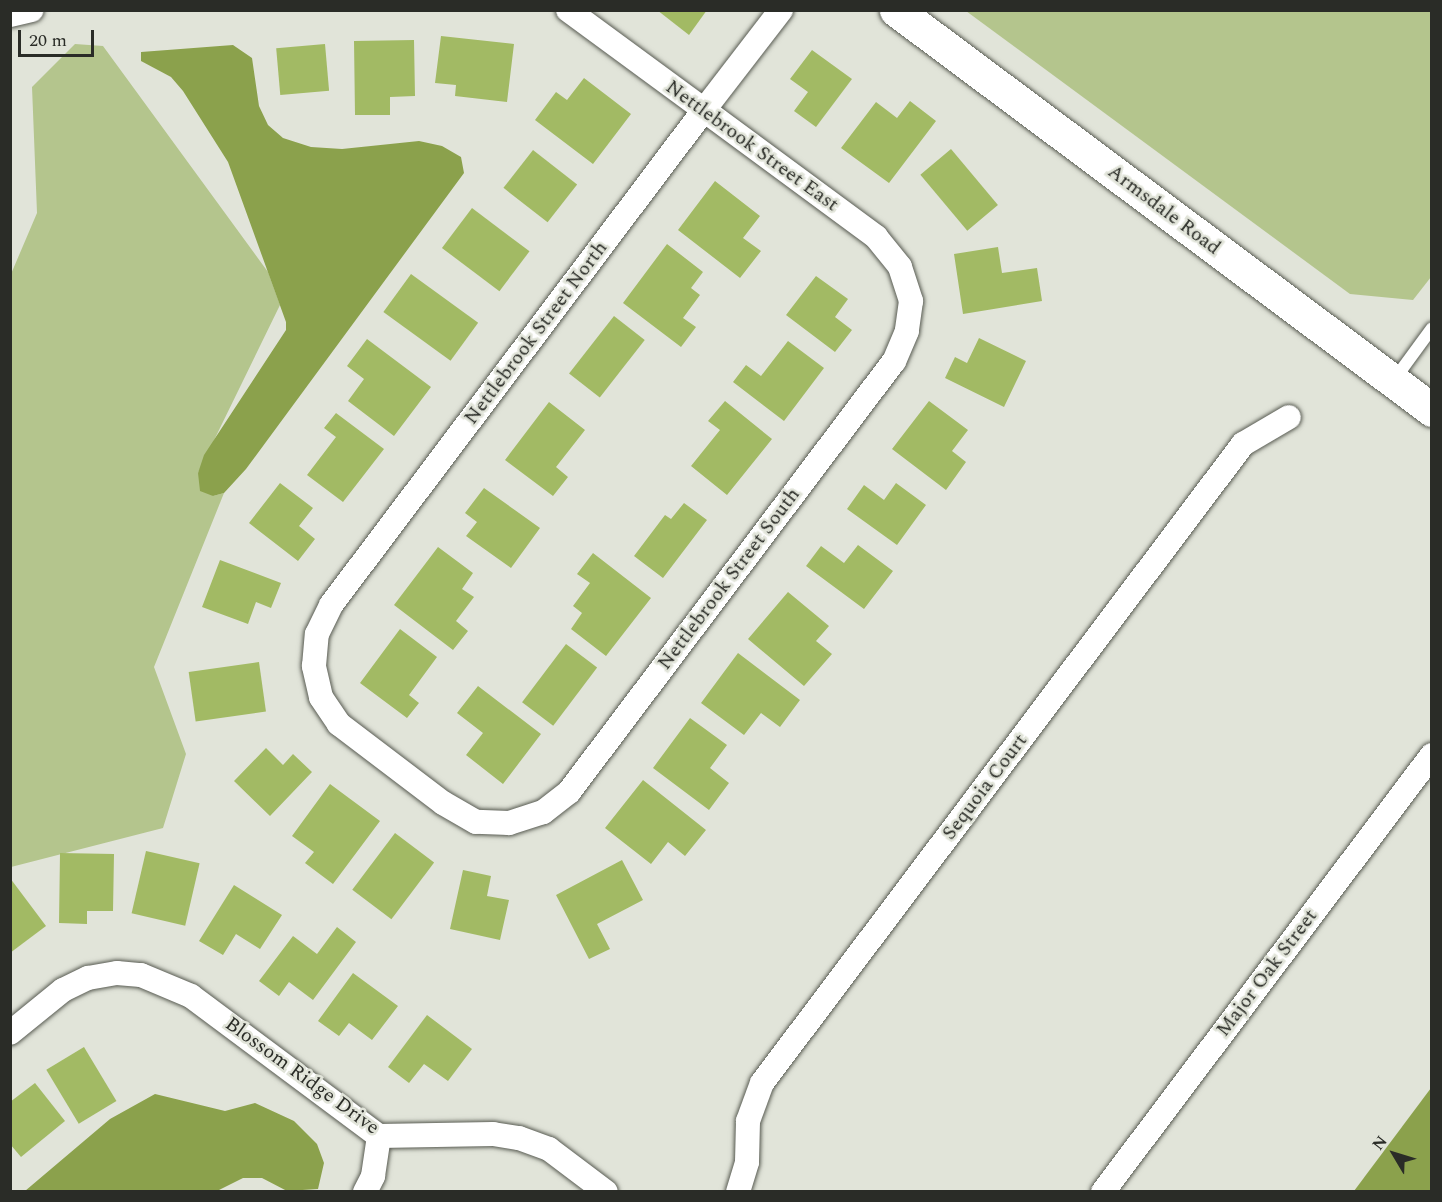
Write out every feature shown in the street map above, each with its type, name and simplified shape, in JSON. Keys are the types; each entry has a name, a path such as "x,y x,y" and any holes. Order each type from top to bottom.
{"street":[{"path":"10,15 31,10"},
{"name":"Nettlebrook Street East","path":"568,10 876,237 900,267 911,302"},
{"name":"Nettlebrook Street North","path":"509,823 476,822 443,803 339,724 321,697 314,666 317,634 331,605 781,10"},
{"name":"Armsdale Road","path":"896,10 1431,410"},
{"name":"Nettlebrook Street South","path":"509,823 543,812 569,792 894,361 907,331 911,302"},
{"name":"Sequoia Court","path":"738,1191 747,1162 748,1121 762,1083 1243,444 1289,417"},
{"name":"Major Oak Street","path":"1103,1191 1431,755"},
{"name":"Blossom Ridge Drive","path":"10,1032 63,990 88,978 117,973 141,975 191,996 380,1136 493,1134 519,1138 549,1149 606,1191"},
{"path":"365,1191 373,1176 380,1136"}],"lane":[{"path":"1393,381 1431,328"}],"shaded area":[{"path":"966,11 1431,11 1431,277 1413,300 1350,294"},
{"path":"75,44 103,46 268,272 280,305 198,473 213,496 224,493 154,667 186,754 163,828 11,867 11,274 37,213 32,87"},
{"path":"233,45 252,58 259,106 268,125 283,138 311,147 342,149 419,141 442,146 461,157 464,173 246,469 224,493 213,496 200,491 198,473 204,455 286,330 286,322 228,162 183,91 171,77 141,61 141,52"},
{"path":"1431,1088 1431,1191 1354,1191"},
{"path":"155,1094 225,1111 255,1103 294,1121 317,1144 324,1163 318,1189 287,1191 262,1178 243,1178 217,1191 25,1191 110,1119"}],"building":[{"path":"657,10 707,10 689,35"},
{"path":"441,36 514,44 507,102 455,96 456,85 435,83"},
{"path":"414,40 415,96 390,97 390,115 355,115 354,41"},
{"path":"325,44 329,91 280,95 276,48"},
{"path":"812,50 852,79 816,127 794,111 808,92 790,79"},
{"path":"584,78 631,114 593,164 535,120 556,92 567,100"},
{"path":"910,101 936,121 889,183 841,148 876,102 897,118"},
{"path":"951,149 998,205 967,231 920,175"},
{"path":"533,150 577,184 548,222 503,188"},
{"path":"715,181 760,216 743,238 761,251 740,278 678,230"},
{"path":"472,208 530,251 499,291 442,248"},
{"path":"667,244 703,272 691,288 700,295 683,318 696,327 681,347 623,303"},
{"path":"998,247 1002,273 1037,268 1042,301 963,314 954,254"},
{"path":"411,274 478,323 451,361 383,312"},
{"path":"816,276 848,299 835,317 852,330 835,352 786,315"},
{"path":"614,316 645,340 600,398 569,374"},
{"path":"979,338 1026,361 1004,407 945,378 955,357 967,363"},
{"path":"367,339 431,387 394,436 348,401 364,379 347,366"},
{"path":"788,341 824,368 784,421 733,382 746,365 761,376"},
{"path":"725,401 772,439 727,495 691,466 720,430 708,421"},
{"path":"929,401 968,430 952,451 966,462 946,490 892,449"},
{"path":"549,402 585,430 556,467 568,477 553,496 505,460"},
{"path":"336,413 384,449 343,502 307,475 336,437 324,428"},
{"path":"280,483 313,508 299,526 315,539 298,561 249,523"},
{"path":"896,483 926,505 897,545 847,509 864,485 884,500"},
{"path":"484,488 540,528 511,568 466,536 477,522 465,513"},
{"path":"684,503 707,520 663,578 634,556 665,515 671,519"},
{"path":"858,545 893,571 864,609 806,566 821,546 844,563"},
{"path":"438,547 473,573 462,589 474,597 456,621 468,631 453,650 394,605"},
{"path":"593,553 651,598 606,656 571,629 582,613 573,606 590,583 577,574"},
{"path":"220,560 281,583 271,608 256,602 248,624 202,607"},
{"path":"788,592 829,626 816,641 832,654 804,686 748,639"},
{"path":"400,629 437,657 409,695 419,703 407,718 360,683"},
{"path":"566,644 597,667 553,726 522,702"},
{"path":"738,653 800,700 780,727 761,713 744,735 701,703"},
{"path":"259,662 266,712 196,721 189,672"},
{"path":"478,686 541,734 503,784 466,755 483,733 457,713"},
{"path":"690,718 727,745 710,768 729,783 709,810 653,768"},
{"path":"266,748 283,765 293,754 312,772 270,816 234,781"},
{"path":"643,780 706,830 685,856 668,842 651,864 605,828"},
{"path":"330,784 380,821 333,884 305,863 314,852 292,836"},
{"path":"395,833 434,862 391,919 352,890"},
{"path":"146,851 200,863 185,926 132,913"},
{"path":"60,853 114,854 113,911 87,911 87,924 59,923"},
{"path":"622,860 643,900 597,924 610,949 589,959 556,895"},
{"path":"463,870 491,876 487,896 509,900 500,940 450,929"},
{"path":"10,878 46,926 10,953"},
{"path":"234,885 282,915 260,949 236,934 223,955 199,941"},
{"path":"337,927 356,942 313,1000 289,982 279,996 259,981 293,936 317,954"},
{"path":"353,973 398,1006 372,1040 349,1023 339,1036 318,1021"},
{"path":"427,1015 472,1049 448,1081 424,1064 409,1083 388,1067"},
{"path":"84,1047 116,1101 79,1124 46,1070"},
{"path":"35,1083 65,1121 21,1157 10,1144 10,1102"}]}
